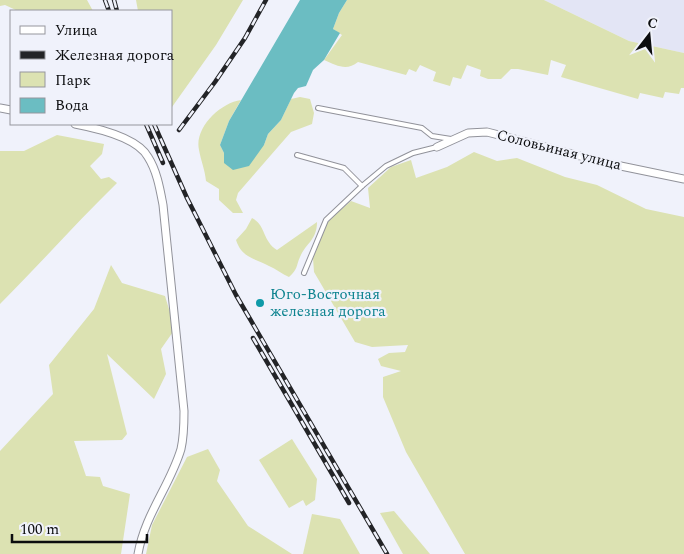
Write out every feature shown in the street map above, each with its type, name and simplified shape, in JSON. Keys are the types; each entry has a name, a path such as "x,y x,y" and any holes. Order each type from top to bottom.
{"street":[{"path":"80,125 103,130 127,140 141,149 148,156 157,178 163,205 183,403 184,431 176,463 148,519 138,554"},
{"name":"Соловьиная улица","path":"436,147 468,133 487,132 611,164 684,179"}],"lane":[{"path":"318,108 422,128 432,136 454,140"},
{"path":"304,273 326,220 386,166 413,153 436,147"},
{"path":"297,155 344,168 362,186"}],"shaded area":[{"path":"544,0 684,0 684,53 629,41"}],"green space":[{"path":"0,0 87,0 92,10 16,10 5,5 0,6"},
{"path":"136,0 243,0 216,45 172,107 172,10 138,10"},
{"path":"347,0 544,0 629,41 684,53 684,88 681,88 679,94 665,92 663,98 640,93 638,99 561,77 566,65 551,60 548,75 511,69 501,79 488,79 480,76 481,70 467,65 461,79 453,77 450,86 433,81 436,72 420,65 416,72 409,69 406,75 358,62 346,67 338,66 324,60 342,35 333,29 339,13"},
{"path":"300,97 310,99 314,113 312,124 291,132 238,193 236,200 243,213 233,213 219,200 219,189 206,181 199,150 200,133 217,111 233,102 241,100 229,121 220,145 224,153 224,163 264,145 268,134 281,120 291,99"},
{"path":"57,135 104,144 102,154 90,166 101,179 109,177 117,183 0,304 0,151 24,151"},
{"path":"474,152 497,161 517,158 565,177 597,185 646,209 684,217 684,554 465,554 406,452 383,397 383,377 401,371 381,366 378,359 389,353 405,352 408,345 372,347 355,342 314,272 313,258 327,223 351,201 370,208 368,188 391,167 411,160 416,178 447,167"},
{"path":"252,218 260,225 269,242 277,250 317,222 317,228 313,237 302,252 295,270 289,277 249,257 242,251 236,240 246,229"},
{"path":"111,265 122,283 165,296 175,329 161,349 166,374 154,399 107,354 127,434 122,440 74,441 86,476 100,477 103,486 130,494 121,554 0,554 0,451 53,394 49,365 94,309"},
{"path":"292,439 317,479 315,500 306,506 303,500 289,508 259,460"},
{"path":"208,449 220,470 217,481 248,526 292,554 146,554 152,525 187,457"},
{"path":"394,511 430,554 403,554 380,513"},
{"path":"312,514 340,519 360,554 303,554"}],"water":[{"path":"300,0 347,0 339,13 333,29 340,33 324,60 313,70 306,86 298,88 294,93 281,120 268,134 264,145 249,166 233,170 224,163 224,153 220,145 229,121"}],"railway":[{"path":"105,0 109,10"},
{"path":"114,0 117,10"},
{"path":"179,130 245,38 266,0"},
{"path":"146,125 163,163"},
{"path":"154,125 187,198 236,295 387,554"},
{"path":"253,338 349,503"}],"place":[{"name":"Юго-Восточная железная дорога","path":"260,303"}]}
